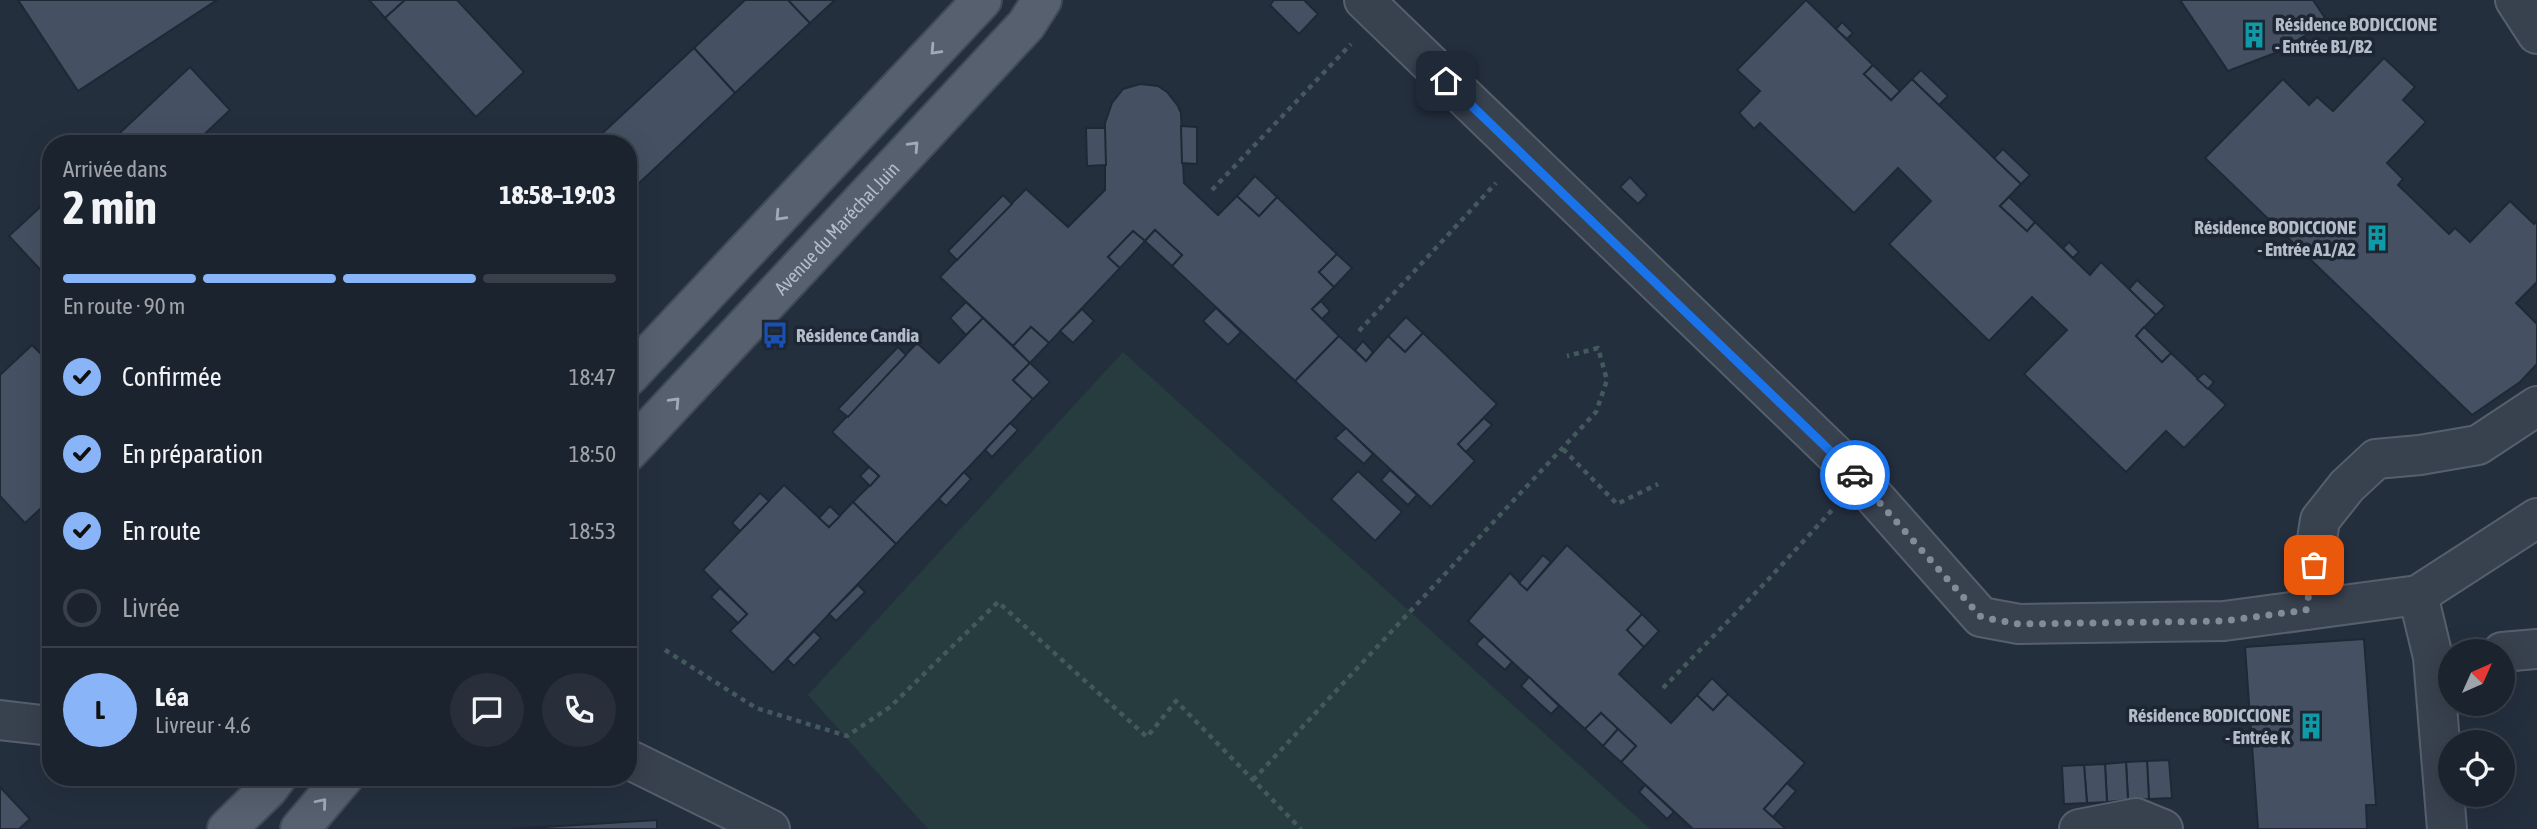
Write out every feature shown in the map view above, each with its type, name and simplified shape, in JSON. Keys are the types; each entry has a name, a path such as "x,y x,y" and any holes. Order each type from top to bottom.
{"main road":[{"path":"637,367 982,0"},
{"name":"Avenue du Maréchal Juin","path":"637,442 1026,25 1042,0"},
{"path":"227,829 262,786"},
{"path":"300,829 336,786"}],"street":[{"path":"2515,0 2537,33"},
{"path":"1371,7 1859,479 1981,617 2019,624 2224,621 2418,595 2537,518"},
{"path":"2306,610 2320,520 2347,486 2376,459 2478,445 2537,406"},
{"path":"2418,595 2438,646"},
{"path":"2515,651 2537,649"},
{"path":"2444,716 2447,829"},
{"path":"0,720 42,725"},
{"path":"637,763 771,829"},
{"path":"2079,829 2136,818 2163,829"}],"path":[{"path":"1212,190 1371,7"},
{"path":"1359,331 1522,154"},
{"path":"1253,780 1596,412 1607,380 1598,348 1567,356"},
{"path":"1563,449 1617,504 1658,484"},
{"path":"1663,688 1766,582 1859,479"},
{"path":"665,650 756,708 847,736 890,707 998,602 1147,737 1176,701 1301,829"}],"green space":[{"path":"1123,352 1650,829 928,829 808,695"}],"building":[{"path":"18,0 217,0 78,91"},
{"path":"369,0 405,0 385,18"},
{"path":"405,0 457,0 524,72 476,117 385,18"},
{"path":"745,0 788,0 810,23 735,93 694,48"},
{"path":"788,0 835,0 810,23"},
{"path":"1274,0 1304,0 1318,14 1299,34 1270,5"},
{"path":"1806,0 1873,65 1864,74 1891,100 1912,79 2021,184 2000,206 2027,231 2035,222 2090,275 2101,262 2156,315 2136,336 2162,362 2171,353 2226,405 2184,448 2166,431 2126,472 2024,374 2067,330 2032,297 1989,341 1889,244 1931,201 1898,168 1854,213 1760,123 1754,129 1739,113 1760,91 1737,70"},
{"name":"Résidence BODICCIONE - Entrée B1/B2","path":"2180,0 2313,0 2327,21 2283,50 2228,71"},
{"path":"1842,22 1853,33 1847,39 1836,29"},
{"path":"694,48 735,93 637,185 637,135 600,135"},
{"name":"Résidence BODICCIONE - Entrée A1/A2","path":"2384,58 2415,87 2403,100 2426,122 2387,163 2403,179 2398,185 2449,234 2455,228 2470,242 2510,201 2534,224 2537,221 2537,282 2516,303 2537,324 2537,364 2520,382 2472,415 2205,158 2283,79 2309,105 2317,97 2333,111"},
{"path":"1873,65 1900,91 1891,100 1864,74"},
{"path":"190,67 230,110 204,135 118,135"},
{"path":"1921,70 1948,96 1939,105 1912,79"},
{"path":"1140,84 1158,86 1167,92 1178,106 1181,113 1184,183 1218,215 1237,196 1259,216 1277,197 1337,254 1319,272 1334,287 1312,309 1339,336 1295,381 1172,266 1182,255 1155,230 1145,241 1133,231 1108,257 1120,268 1049,343 1031,327 1013,346 940,277 1026,189 1068,227 1105,190 1105,123 1112,103 1123,89"},
{"path":"1181,126 1197,127 1197,164 1182,163"},
{"path":"1086,128 1105,128 1106,165 1087,166"},
{"path":"2003,149 2030,175 2021,184 1994,158"},
{"path":"1255,176 1277,197 1259,216 1237,196"},
{"path":"1630,177 1647,195 1638,204 1620,187"},
{"path":"1003,195 1012,204 957,260 948,251"},
{"path":"2009,197 2035,222 2027,231 2000,206"},
{"path":"42,205 42,272 9,236"},
{"path":"1155,230 1182,255 1172,266 1145,241"},
{"path":"1133,231 1145,241 1120,268 1108,257"},
{"path":"2069,242 2079,252 2073,258 2063,248"},
{"path":"1337,254 1352,268 1334,287 1319,272"},
{"path":"2137,280 2165,306 2156,315 2129,289"},
{"path":"1321,301 1330,311 1322,319 1312,309"},
{"path":"966,302 983,318 966,335 950,318"},
{"path":"1216,308 1241,332 1228,345 1203,321"},
{"path":"1082,309 1094,321 1073,343 1060,331"},
{"path":"1406,317 1423,333 1405,352 1388,336"},
{"path":"983,318 1030,363 1013,380 1033,399 896,544 853,502 879,476 832,432 917,343 939,363"},
{"path":"1031,327 1049,343 1030,363 1013,346"},
{"path":"2144,327 2171,353 2162,362 2136,336"},
{"path":"1423,333 1497,404 1458,444 1475,461 1431,507 1295,381 1339,336 1366,361 1388,336 1405,352"},
{"path":"1363,341 1373,352 1366,361 1355,350"},
{"path":"32,345 42,355 42,507 25,523 0,496 0,375"},
{"path":"898,347 906,355 848,417 838,409"},
{"path":"1030,363 1050,382 1033,399 1013,380"},
{"path":"2204,373 2214,382 2208,389 2197,379"},
{"path":"1484,418 1492,425 1466,452 1458,444"},
{"path":"1010,423 1018,430 992,457 985,450"},
{"path":"1346,428 1373,454 1364,464 1335,438"},
{"path":"869,467 879,476 870,486 860,476"},
{"path":"1390,470 1417,495 1408,505 1381,480"},
{"path":"1358,471 1402,512 1375,541 1331,499"},
{"path":"964,472 971,479 946,506 939,499"},
{"path":"784,485 829,527 853,502 896,544 773,673 730,631 747,614 703,570"},
{"path":"760,493 769,501 740,531 732,523"},
{"path":"830,506 840,516 829,527 819,518"},
{"path":"1567,545 1642,614 1627,630 1644,647 1619,674 1671,723 1697,695 1713,710 1728,694 1805,763 1764,809 1786,829 1693,829 1621,762 1636,746 1601,713 1585,729 1468,621 1510,573 1527,590"},
{"path":"1543,555 1551,562 1527,590 1519,583"},
{"path":"858,585 865,592 836,621 829,614"},
{"path":"720,588 747,614 738,623 711,597"},
{"path":"1642,614 1659,631 1644,647 1627,630"},
{"path":"814,631 821,638 794,666 787,659"},
{"path":"1484,636 1512,662 1505,670 1476,644"},
{"name":"Résidence BODICCIONE - Entrée K","path":"2364,639 2376,805 2366,805 2367,829 2258,829 2245,647"},
{"path":"1529,677 1559,706 1551,714 1521,686"},
{"path":"1712,678 1728,694 1713,710 1697,695"},
{"path":"1601,713 1618,729 1603,746 1585,729"},
{"path":"1618,729 1636,746 1621,762 1603,746"},
{"path":"2169,760 2172,798 2149,799 2147,761"},
{"path":"2147,761 2149,799 2128,800 2126,762"},
{"path":"2126,762 2128,800 2107,802 2105,764"},
{"path":"2105,764 2107,802 2087,803 2084,765"},
{"path":"2084,765 2087,803 2064,804 2062,766"},
{"path":"1787,783 1796,791 1773,817 1764,809"},
{"path":"1645,785 1674,812 1667,819 1639,792"},
{"path":"0,787 30,819 19,829 0,829"},
{"path":"657,820 657,829 512,829"}],"way so far":[{"path":"1855,475 1981,617 2019,624 2224,621 2306,610 2314,565"}],"place":[{"name":"Résidence BODICCIONE - Entrée B1/B2","path":"2254,35"},
{"name":"Résidence BODICCIONE - Entrée A1/A2","path":"2377,238"},
{"name":"Résidence Candia","path":"775,335"},
{"name":"Résidence BODICCIONE - Entrée K","path":"2311,726"}],"route":[{"path":"1446,81 1855,475"}]}
